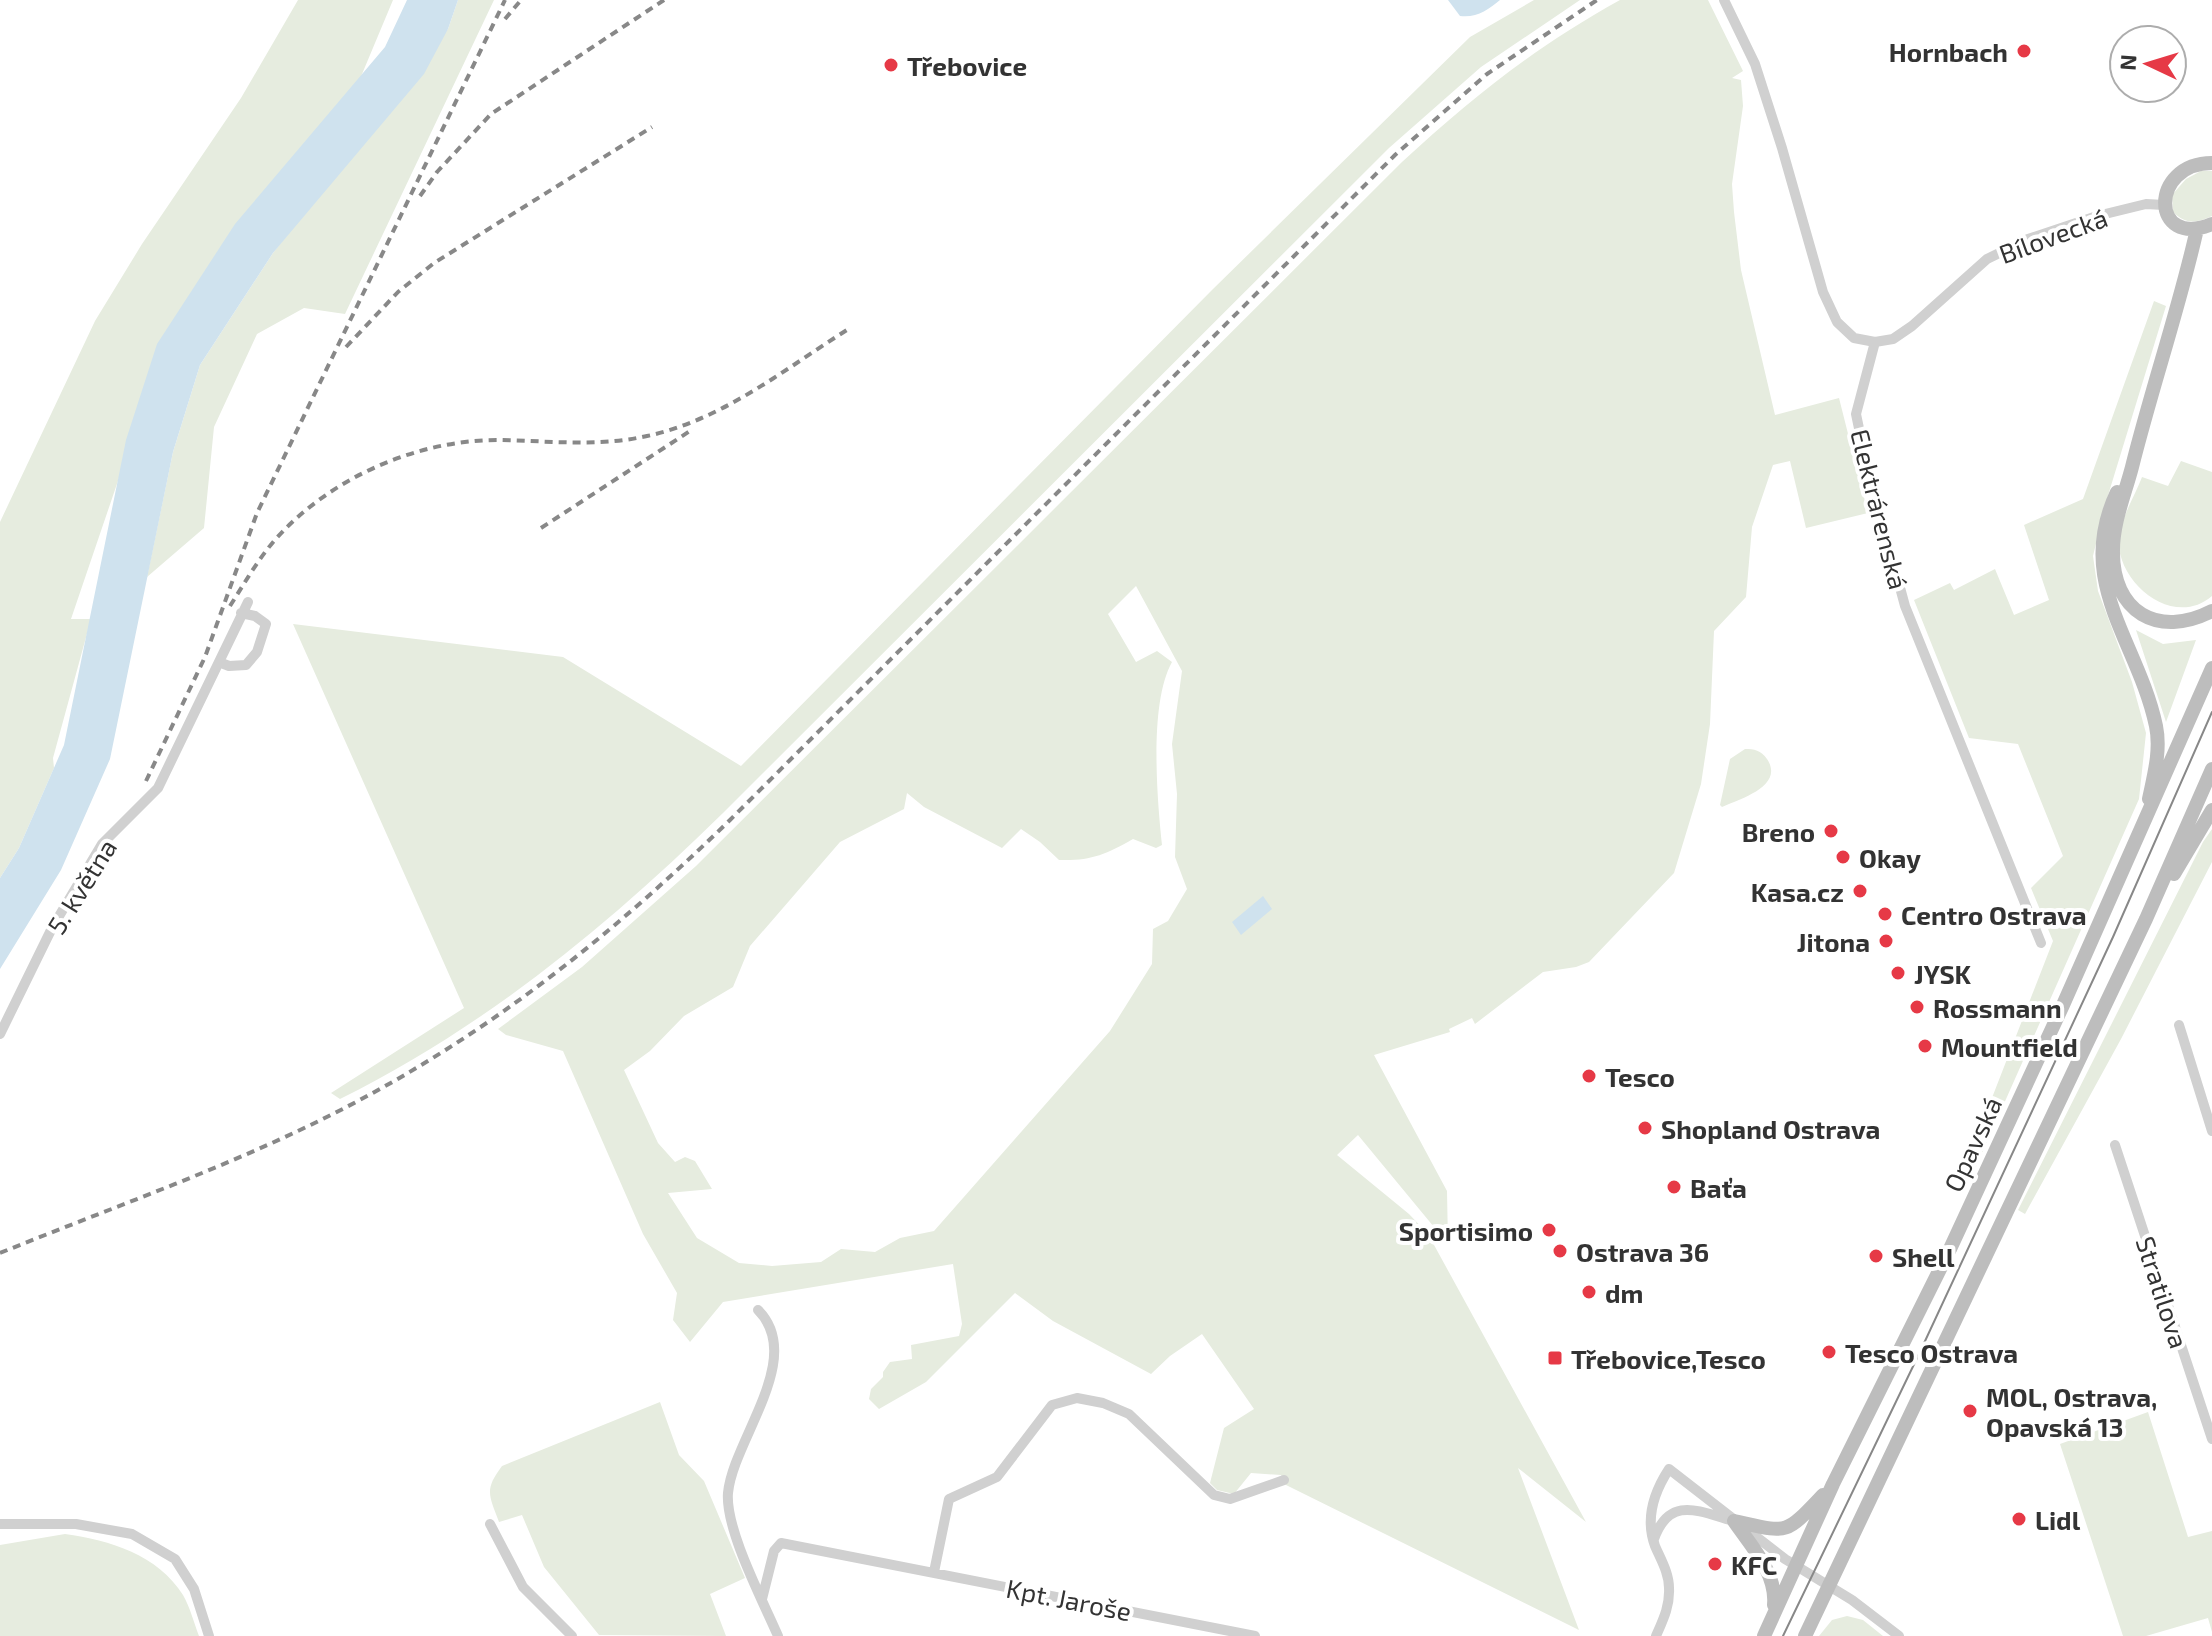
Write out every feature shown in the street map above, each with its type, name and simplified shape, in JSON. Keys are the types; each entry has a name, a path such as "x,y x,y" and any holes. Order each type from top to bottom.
{"main road":[{"path":"2212,163 2195,166 2178,176 2167,188 2164,205 2167,216 2186,229 2212,224"},
{"path":"2197,229 2175,320 2136,448 2113,540 2114,569 2120,590 2132,608 2150,619 2184,621 2212,611"},
{"path":"2136,448 2108,513 2102,560 2105,587 2157,729 2156,766 2143,827"},
{"name":"Opavská","path":"1764,1636 1833,1484 1950,1249 2143,827 2212,668"},
{"path":"1805,1636 2146,919 2212,769"},
{"path":"2146,919 2212,810"},
{"path":"1734,1521 1779,1530 1795,1525 1833,1484"},
{"path":"1734,1521 1771,1577 1775,1593 1772,1619"}],"street":[{"path":"1724,0 1755,64 1823,292 1837,322 1854,338 1875,342"},
{"name":"Bílovecká","path":"1875,342 1893,339 1912,326 1987,259 2028,239 2097,216 2146,204 2164,205"},
{"name":"Elektrárenská","path":"1875,342 1856,414 1905,606 2041,943"},
{"name":"5. května","path":"0,1034 52,928 102,844 158,788 248,602"},
{"path":"219,662 229,666 246,665 257,652 266,624 255,616 241,613"},
{"path":"2179,1025 2212,1131"},
{"name":"Stratilova","path":"2115,1145 2212,1439"},
{"path":"758,1310 768,1320 775,1358 768,1387 732,1474 728,1494 731,1521 778,1636"},
{"path":"934,1572 949,1499 997,1477 1052,1405 1077,1398 1103,1403 1129,1414 1214,1495 1230,1499 1284,1480"},
{"path":"1656,1636 1665,1614 1669,1588 1665,1567 1653,1541 1652,1504 1669,1469 1734,1521 1899,1636"},
{"path":"1653,1541 1666,1518 1683,1509 1695,1509 1734,1521"},
{"path":"0,1524 76,1524 132,1534 175,1559 194,1589 209,1636"},
{"path":"490,1524 523,1587 572,1636"},
{"name":"Kpt. Jaroše","path":"762,1599 774,1551 781,1543 934,1572 1203,1631 1255,1636"}],"shaded area":[{"path":"298,0 393,0 352,98 136,428 71,619 91,619 53,758 54,768 19,848 0,878 0,522 95,321 142,244 241,98"},
{"path":"458,0 494,0 345,314 304,308 257,334 214,427 204,528 147,577 173,452 200,365 273,253 448,29"},
{"path":"1534,0 1580,0 1481,67 1389,148 723,813 635,895 543,971 445,1040 340,1099 331,1093 464,1008 293,624 563,657 741,766 1212,290 1470,37"},
{"path":"1620,0 1708,0 1743,71 1732,78 1741,80 1743,106 1732,184 1734,212 1741,270 1775,415 1839,398 1868,513 1806,528 1790,461 1773,465 1752,527 1746,597 1714,631 1710,724 1701,784 1674,873 1589,962 1543,972 1475,1024 1472,1018 1449,1029 1450,1032 1374,1055 1447,1191 1448,1244 1358,1135 1337,1155 1409,1214 1428,1234 1586,1522 1518,1468 1579,1630 1286,1485 1281,1475 1251,1473 1234,1494 1217,1490 1210,1483 1224,1428 1254,1409 1202,1334 1170,1356 1151,1374 1053,1321 1015,1293 926,1382 879,1409 869,1399 871,1389 883,1377 890,1362 912,1359 911,1345 959,1336 962,1324 953,1264 723,1302 690,1342 673,1320 677,1293 643,1234 563,1051 506,1035 498,1029 582,967 696,866 1402,162 1506,74","holes":["1136,586 1182,671 1172,744 1177,794 1175,857 1187,889 1168,921 1153,929 1152,964 1110,1031 934,1231 900,1238 875,1252 841,1249 821,1262 772,1266 739,1263 697,1238 668,1193 712,1189 695,1161 685,1157 675,1162 658,1143 624,1070 650,1051 684,1016 733,987 750,946 840,842 904,809 907,793 924,807 1002,848 1021,829 1059,860 1097,856 1133,839 1156,848 1162,845 1157,726 1160,701 1172,662 1157,651 1136,662 1108,614"]},
{"path":"2201,171 2212,171 2212,216 2187,221 2173,212 2172,195 2186,179"},
{"path":"2154,301 2166,306 2106,502 2093,556 2098,591 2132,682 2146,733 2139,799 1975,1169 1960,1180 2053,941 2031,888 2063,856 2018,744 1969,738 1914,600 1950,583 1954,590 1995,569 2014,615 2049,600 2024,525 2083,499"},
{"path":"2181,461 2212,472 2212,596 2197,605 2180,607 2164,604 2136,584 2120,553 2119,536 2142,477 2168,486"},
{"path":"2136,630 2163,644 2196,640 2166,722"},
{"path":"1745,749 1765,756 1771,768 1770,777 1758,790 1722,807 1730,759"},
{"path":"2212,829 2212,862 2121,1039 2025,1214 2018,1210"},
{"path":"660,1402 679,1455 704,1481 745,1578 710,1594 726,1636 599,1635 544,1567 522,1515 499,1522 491,1499 493,1481 502,1466"},
{"path":"2148,1412 2188,1537 2212,1531 2212,1632 2208,1618 2146,1636 2123,1636 2060,1444"},
{"path":"65,1534 116,1545 160,1569 183,1595 199,1636 0,1636 0,1545"},
{"path":"1847,1616 1863,1620 1883,1636 1819,1636 1832,1620"}],"water":[{"path":"407,0 458,0 448,29 424,74 273,253 200,365 173,452 110,759 61,870 0,969 0,878 19,848 64,745 126,440 157,344 235,224 385,47"},
{"path":"1448,0 1500,0 1472,16 1460,16"},
{"path":"1263,896 1272,909 1241,935 1232,922"}],"tram line":[{"path":"1783,1636 1919,1354 2113,937 2212,712"}],"railway":[{"path":"146,781 205,657 257,513 505,0"},
{"path":"505,19 521,0"},
{"path":"420,196 437,172 491,114 664,0"},
{"path":"0,1253 233,1160 325,1118 467,1036 559,970 646,898 730,820 1395,155 1487,74 1597,0"},
{"path":"346,347 398,292 434,263 652,127"},
{"path":"230,606 274,541 296,519 321,498 377,466 438,446 470,441 611,441 675,428 702,418 753,391 850,328"},
{"path":"541,528 693,429"}],"place":[{"name":"Hornbach","path":"2024,51"},
{"name":"Třebovice","path":"891,65"},
{"name":"Breno","path":"1831,831"},
{"name":"Okay","path":"1843,857"},
{"name":"Kasa.cz","path":"1860,891"},
{"name":"Centro Ostrava","path":"1885,914"},
{"name":"Jitona","path":"1886,941"},
{"name":"JYSK","path":"1898,973"},
{"name":"Rossmann","path":"1917,1007"},
{"name":"Mountfield","path":"1925,1046"},
{"name":"Tesco","path":"1589,1076"},
{"name":"Shopland Ostrava","path":"1645,1128"},
{"name":"Baťa","path":"1674,1187"},
{"name":"Sportisimo","path":"1549,1230"},
{"name":"Ostrava 36","path":"1560,1251"},
{"name":"Shell","path":"1876,1256"},
{"name":"dm","path":"1589,1292"},
{"name":"Tesco Ostrava","path":"1829,1352"},
{"name":"Třebovice,Tesco","path":"1555,1358"},
{"name":"MOL, Ostrava, Opavská 13","path":"1970,1411"},
{"name":"Lidl","path":"2019,1519"},
{"name":"KFC","path":"1715,1564"}]}
